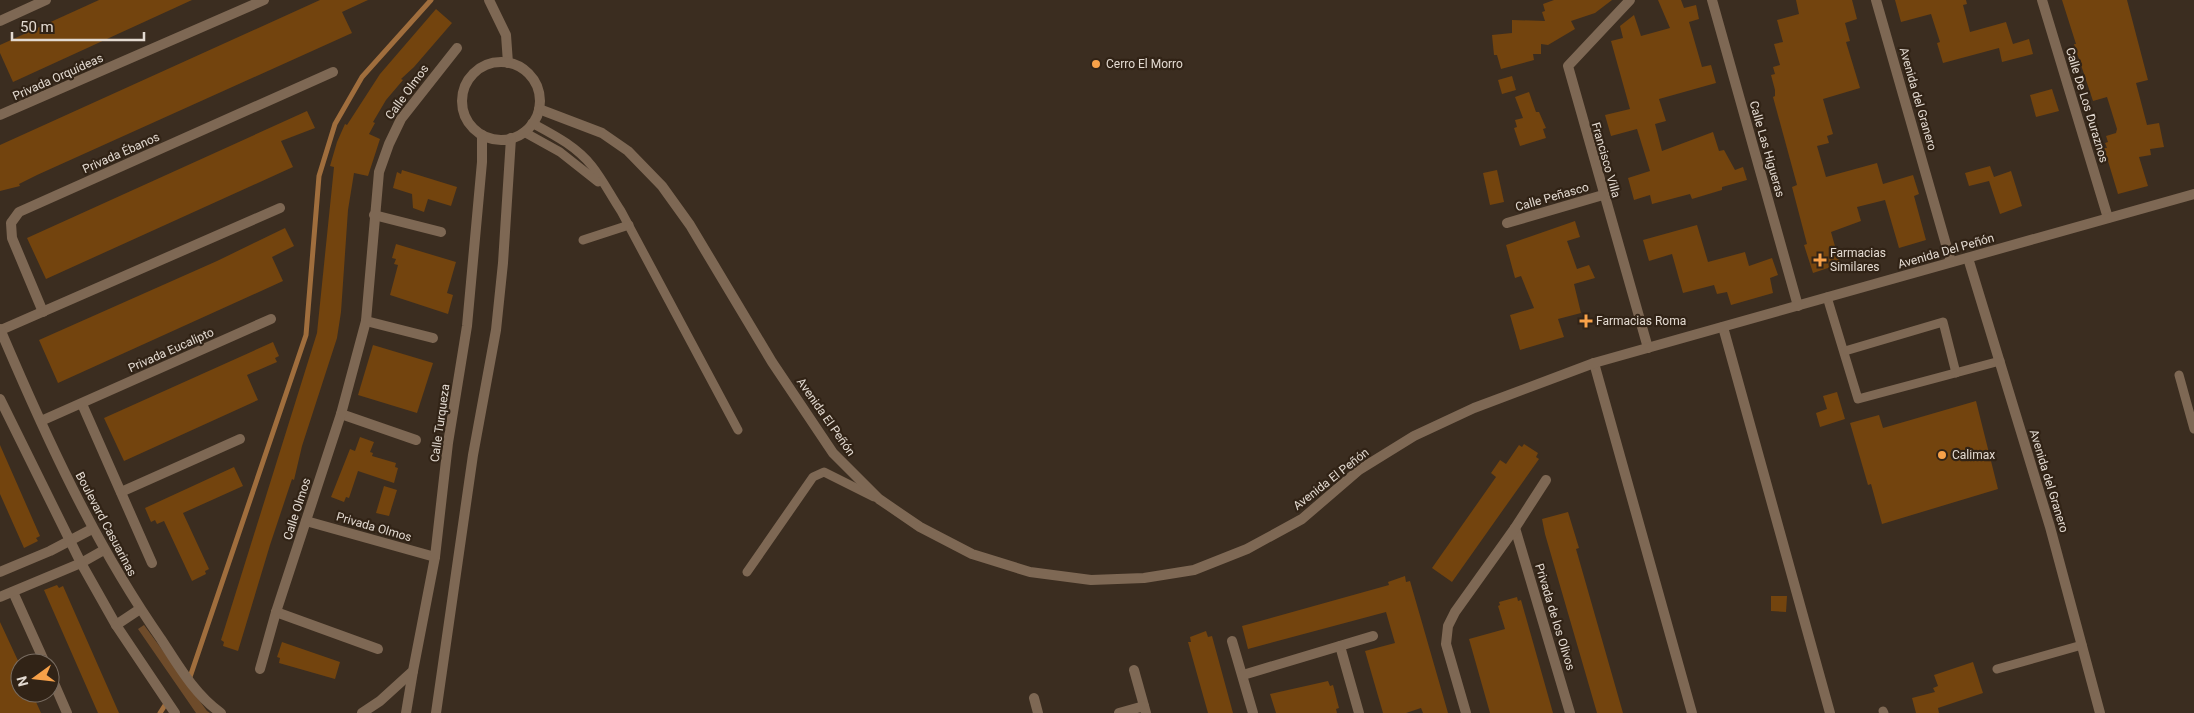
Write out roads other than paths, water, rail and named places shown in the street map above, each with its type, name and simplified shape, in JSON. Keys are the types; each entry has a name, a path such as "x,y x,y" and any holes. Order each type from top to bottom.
{"street":[{"path":"0,21 46,0"},
{"name":"Privada Orquídeas","path":"0,116 264,0"},
{"path":"489,0 506,35 508,63"},
{"name":"Francisco Villa","path":"1630,0 1568,66 1603,195 1648,348"},
{"name":"Calle Las Higueras","path":"1712,0 1798,306"},
{"name":"Avenida del Granero","path":"1876,0 1951,262"},
{"name":"Calle De Los Duraznos","path":"2042,0 2108,218"},
{"name":"Calle Olmos","path":"260,669 276,612 341,414 366,321 379,172 400,119 457,48"},
{"path":"496,62 508,63 520,67 533,79 539,96 539,109 532,123 524,132 511,138 493,139 482,135 472,127 463,112 462,99 464,88 470,77 484,65 496,62"},
{"name":"Privada Ébanos","path":"43,312 12,238 11,223 19,212 333,72"},
{"name":"Avenida El Peñón","path":"539,109 602,134 628,151 662,186 690,225 772,362 833,453 879,499 920,527 972,554 1030,572 1099,580 1144,578 1194,570 1247,549 1302,519 1359,470 1414,436 1474,408 1594,363 1648,348"},
{"name":"Calle Turqueza","path":"406,713 435,557 448,443 467,326 482,162 482,135"},
{"path":"436,713 472,455 496,330 503,263 511,138"},
{"name":"Avenida Del Peñón","path":"1648,348 2194,194"},
{"name":"Calle Peñasco","path":"1507,223 1603,195"},
{"path":"0,330 280,208"},
{"path":"374,215 441,232"},
{"name":"Avenida del Granero","path":"1968,258 2050,527 2100,713"},
{"name":"Privada Eucalipto","path":"41,421 270,319"},
{"path":"366,321 433,338"},
{"path":"1723,327 1830,713"},
{"name":"Boulevard Casuarinas","path":"0,330 92,529 104,550 140,609 189,680 203,697 221,713"},
{"path":"1594,363 1692,713"},
{"path":"0,399 81,563 116,625 175,713"},
{"path":"82,404 152,563"},
{"path":"341,414 416,440"},
{"path":"121,492 240,439"},
{"path":"1466,713 1446,644 1448,626 1455,612 1515,528 1546,480"},
{"name":"Privada Olmos","path":"306,521 435,557"},
{"name":"Privada de los Olivos","path":"1515,528 1570,713"},
{"path":"1,568 69,541 92,529"},
{"path":"0,598 81,563 104,550"},
{"path":"13,592 40,653"},
{"path":"116,625 140,609"},
{"path":"276,612 378,649"},
{"path":"1243,675 1373,636"},
{"path":"1232,641 1254,713"},
{"path":"1340,646 1359,713"},
{"path":"362,713 380,701 413,670"},
{"path":"1119,713 1145,709 1134,670"},
{"path":"60,696 68,713"},
{"path":"1034,698 1038,713"}],"lane":[{"path":"532,123 564,140 580,153 602,180 629,225 738,430"},
{"path":"524,132 566,156 591,175 609,193"},
{"path":"583,240 629,225"},
{"path":"1828,297 1858,399 2000,360"},
{"path":"1845,350 1943,322 1956,373"},
{"path":"2179,375 2194,429"},
{"path":"747,572 813,477 824,472 879,499"},
{"path":"1997,669 2082,644"}],"waterway":[{"path":"189,680 306,335 319,176 335,124 362,77 431,0"},
{"path":"160,713 167,702"}],"place":[{"name":"Cerro El Morro","path":"1096,64"},
{"name":"Farmacias Similares","path":"1820,260"},
{"name":"Farmacias Roma","path":"1586,321"},
{"name":"Calimax","path":"1942,455"}]}
